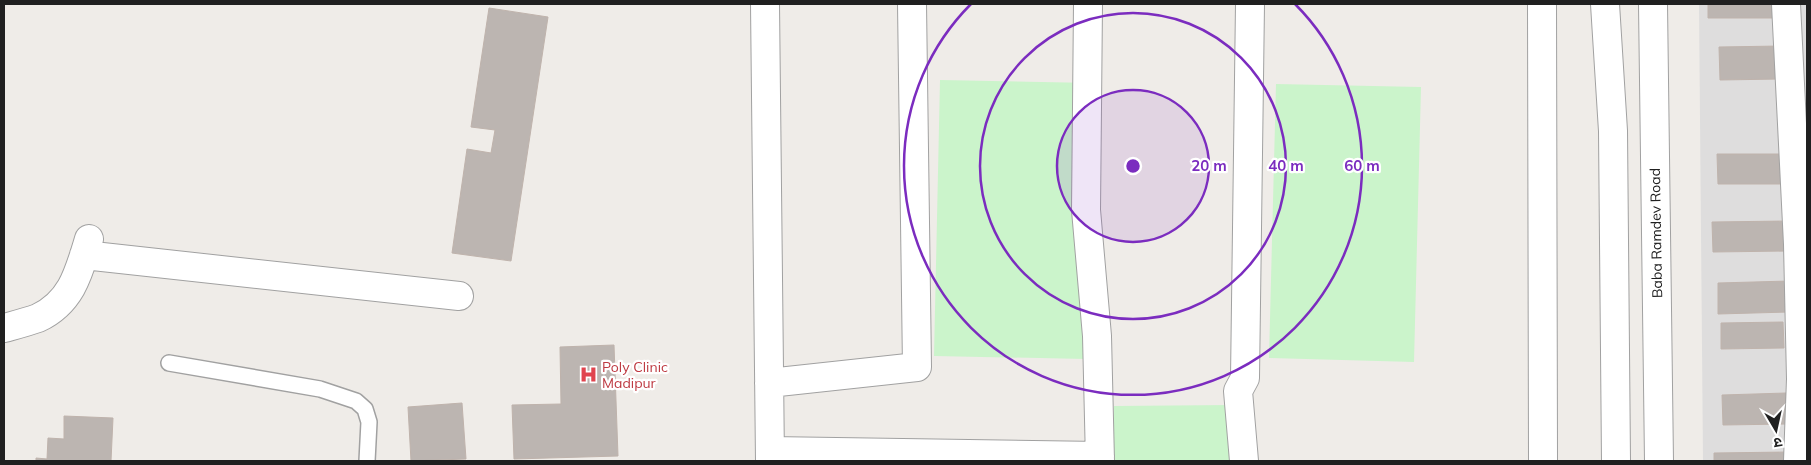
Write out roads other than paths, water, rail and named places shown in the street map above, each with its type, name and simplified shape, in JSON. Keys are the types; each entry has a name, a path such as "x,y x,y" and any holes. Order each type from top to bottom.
{"street":[{"path":"765,4 770,456 1100,459 1097,336 1086,210 1088,4"},
{"path":"769,383 917,367 912,4"},
{"path":"1244,461 1238,391 1244,378 1250,4"},
{"path":"1542,4 1543,461"},
{"path":"1605,4 1612,131 1616,461"},
{"name":"Baba Ramdev Road","path":"1653,4 1660,461"},
{"path":"1786,4 1798,89 1803,244 1804,379 1798,461"},
{"path":"4,328 38,318 63,302 73,285 87,247 459,296"}],"lane":[{"path":"169,363 320,389 356,400 365,409 369,422 367,461"}],"place":[{"name":"Poly Clinic Madipur","path":"588,375"}]}
